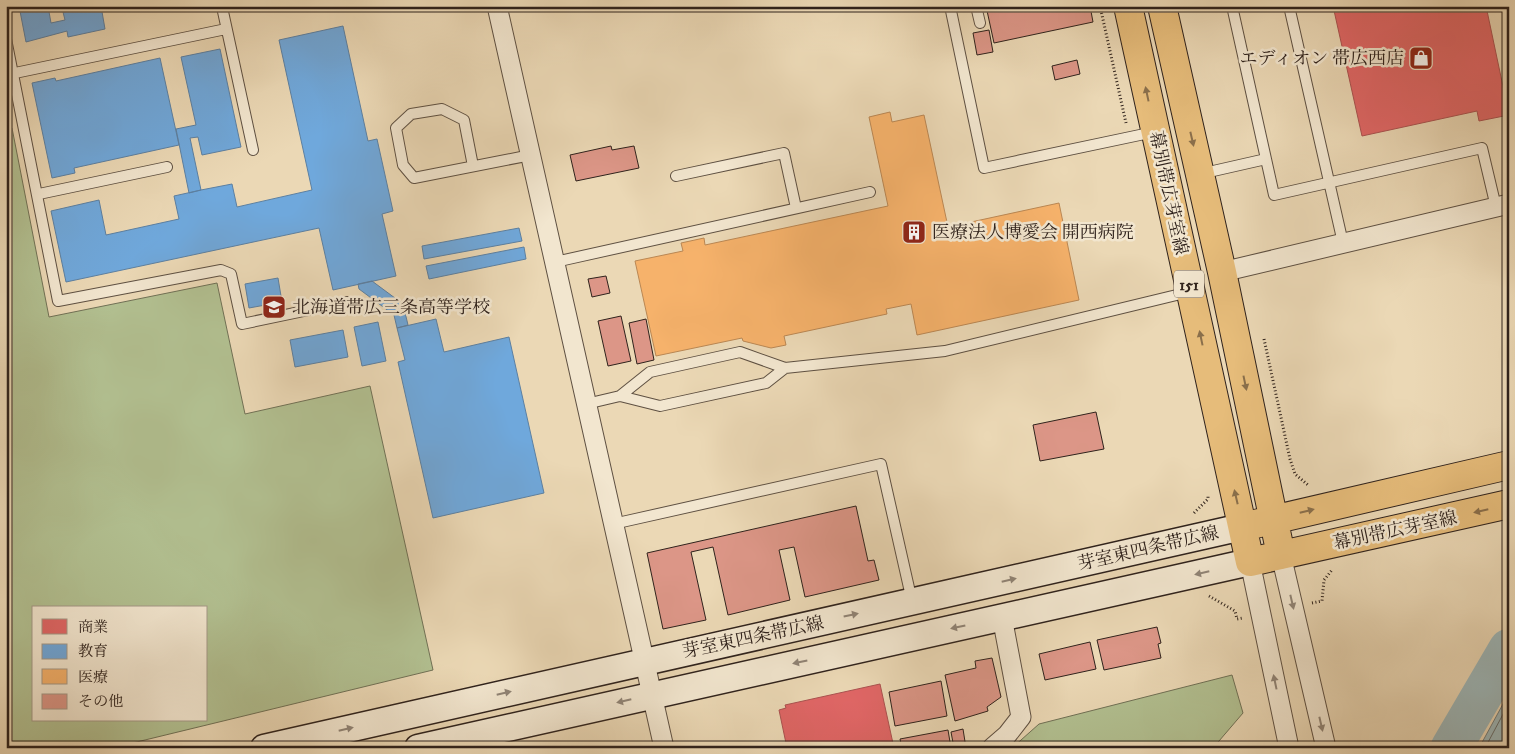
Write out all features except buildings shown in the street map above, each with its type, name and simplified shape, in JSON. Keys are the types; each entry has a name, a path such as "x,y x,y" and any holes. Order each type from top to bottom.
{"main road":[{"name":"幕別帯広芽室線","path":"1128,6 1250,562 1509,504"},
{"name":"幕別帯広芽室線","path":"1162,6 1222,272 1272,520 1281,555"},
{"path":"1242,527 1509,465"},
{"name":"芽室東四条帯広線","path":"264,748 1242,527"},
{"name":"芽室東四条帯広線","path":"418,748 463,743 651,695 1250,562"}],"street":[{"path":"497,6 664,748"},
{"path":"1222,272 1502,206"},
{"path":"1281,555 1326,748"},
{"path":"1250,562 1290,748"},
{"path":"992,748 1006,735 1021,716 1002,617"}],"lane":[{"path":"226,6 222,7 226,29 254,150"},
{"path":"950,6 984,168 1155,132"},
{"path":"976,6 980,23"},
{"path":"1232,6 1274,195 1482,148 1502,206"},
{"path":"1289,6 1343,243"},
{"path":"15,73 226,29"},
{"path":"6,39 15,73 58,300 221,270 231,274 242,324 347,302"},
{"path":"473,166 464,120 442,109 410,114 396,128 402,165 414,178 531,155"},
{"path":"676,176 784,153 796,208"},
{"path":"1200,174 1266,159"},
{"path":"38,194 167,167"},
{"path":"555,262 870,192"},
{"path":"586,404 620,396 650,372 740,352 785,368 945,351 1190,292"},
{"path":"620,396 660,406 766,383 785,368"},
{"path":"613,524 881,464 912,601"}],"green space":[{"path":"6,125 12,128 49,317 217,283 245,414 370,386 433,670 112,748 6,748"},
{"path":"1232,675 1243,713 1213,748 1012,748 1039,724"}],"water":[{"path":"1509,693 1509,748 1479,748"}],"waterway":[{"path":"1451,748 1509,649"}],"place":[{"name":"エディオン 帯広西店","path":"1421,58"},
{"name":"医療法人博愛会 開西病院","path":"914,232"},
{"name":"北海道帯広三条高等学校","path":"274,307"}]}
